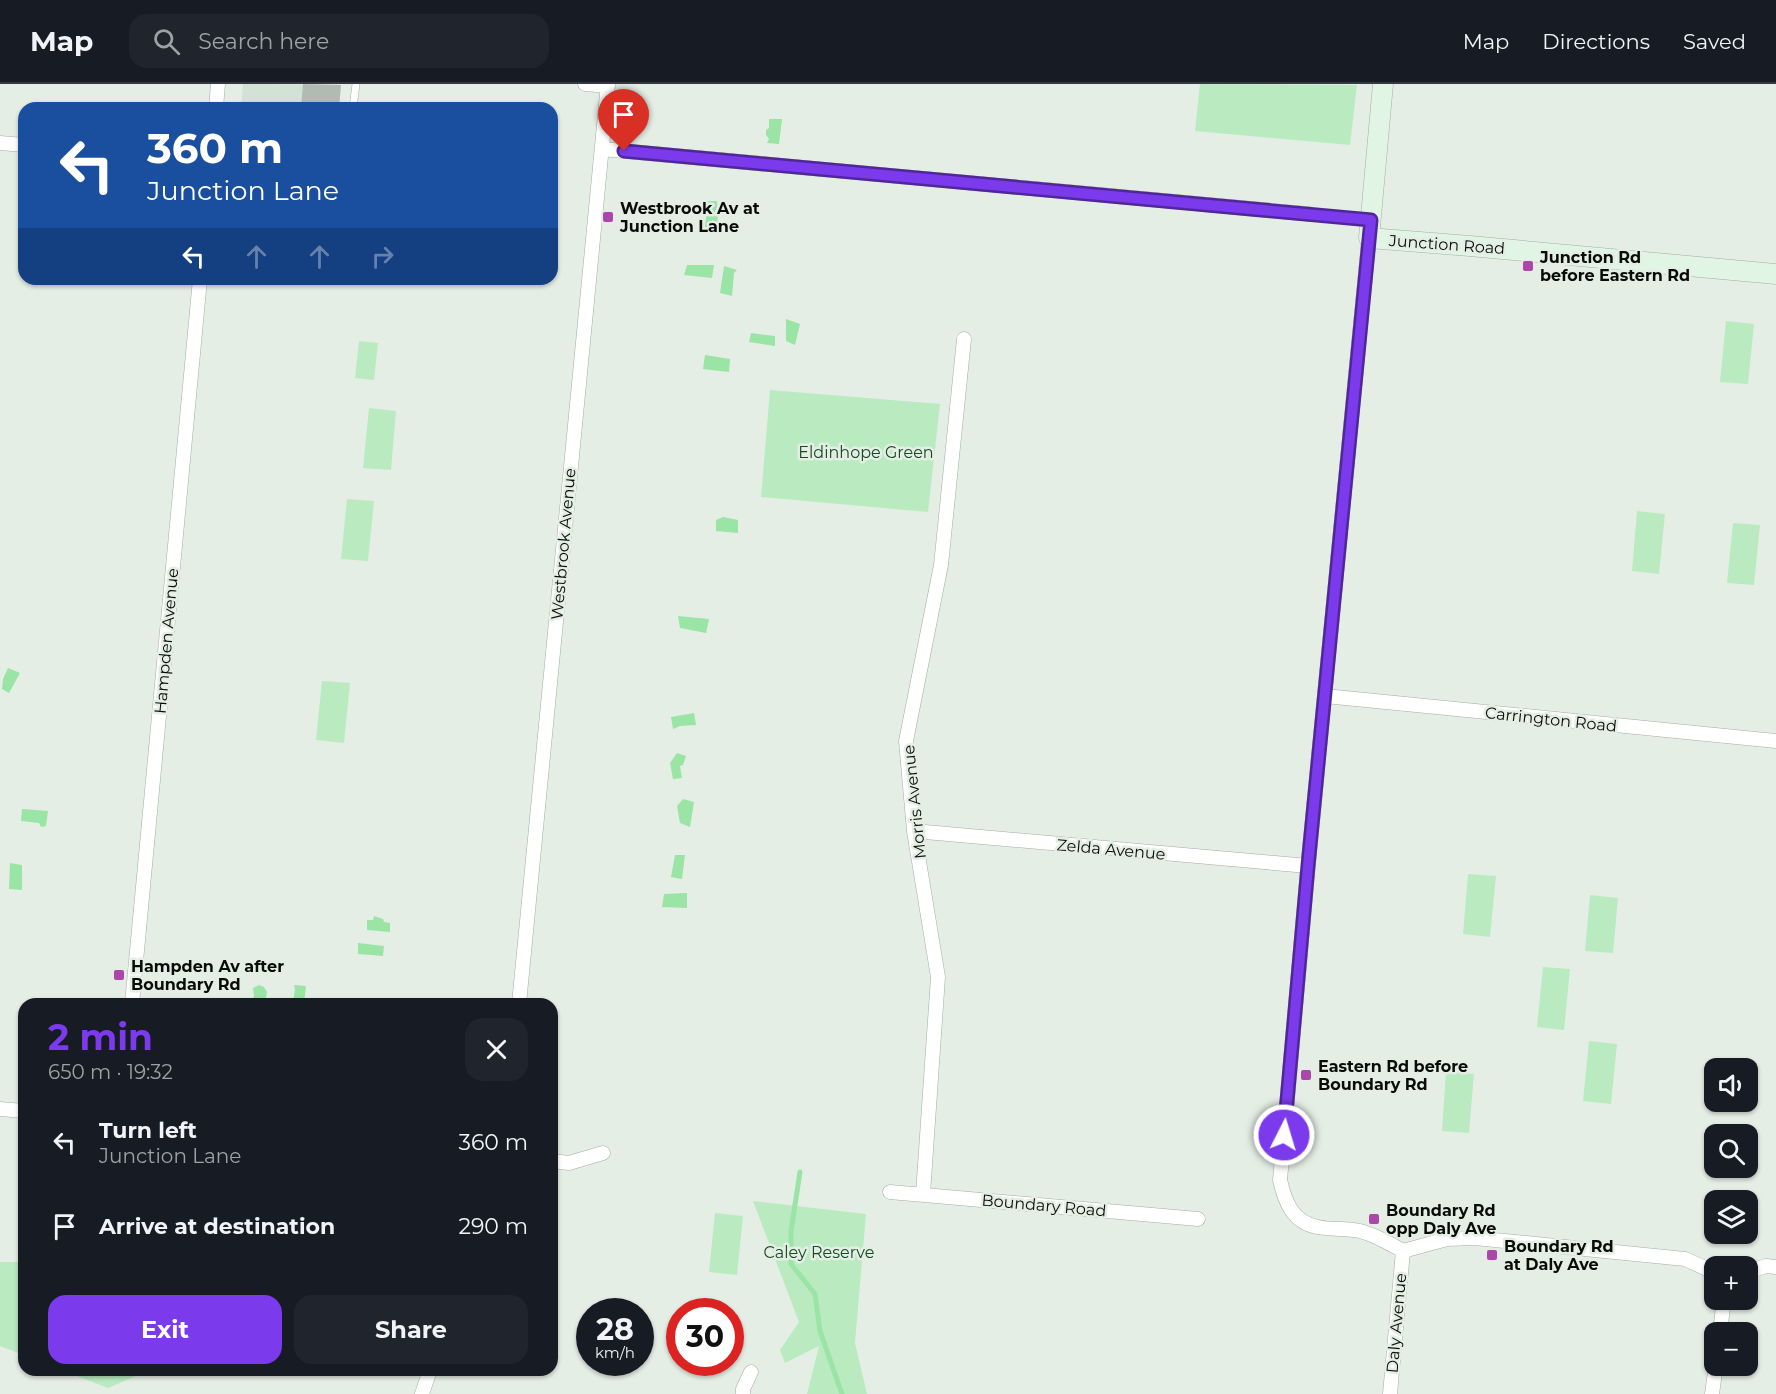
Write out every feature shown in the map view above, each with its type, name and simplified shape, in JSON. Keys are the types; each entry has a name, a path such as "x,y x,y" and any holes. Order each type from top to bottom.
{"main road":[{"path":"1370,229 1383,84"},
{"name":"Junction Road","path":"1370,229 1492,248 1776,274"}],"street":[{"path":"216,102 218,84"},
{"path":"585,84 608,85"},
{"name":"Westbrook Avenue","path":"520,998 608,85"},
{"path":"0,142 18,144"},
{"path":"602,149 1309,214"},
{"path":"1370,229 1280,1180 1284,1200 1295,1216 1316,1227 1360,1231 1402,1251 1447,1239 1475,1238 1685,1259 1704,1268"},
{"name":"Hampden Avenue","path":"133,998 199,285"},
{"name":"Morris Avenue","path":"923,1194 938,977 914,831 906,741 941,565 964,339"},
{"name":"Carrington Road","path":"1325,696 1776,741"},
{"name":"Zelda Avenue","path":"914,831 1308,866"},
{"path":"0,1109 18,1110"},
{"path":"558,1162 569,1163 603,1153"},
{"name":"Boundary Road","path":"890,1192 1198,1218"},
{"name":"Daly Avenue","path":"1390,1394 1402,1251"},
{"path":"1758,1269 1766,1266 1776,1267"},
{"path":"743,1394 751,1372"},
{"path":"422,1394 428,1376"},
{"path":"1712,1394 1714,1376"}],"lane":[{"path":"353,102 356,84"},
{"path":"1309,214 1370,229"}],"shaded area":[{"path":"243,84 341,85 340,102 242,102"},
{"path":"769,119 782,119 779,144 767,143 769,139 766,130 769,128"},
{"path":"708,201 717,201 718,228 705,227"},
{"path":"687,265 714,265 712,278 684,275"},
{"path":"724,266 737,270 734,273 732,296 720,293"},
{"path":"786,319 800,324 795,345 786,341"},
{"path":"751,333 775,336 775,346 749,342"},
{"path":"705,355 730,359 729,372 703,369"},
{"path":"723,517 738,520 738,533 716,531 716,520"},
{"path":"678,616 709,619 706,633 680,628"},
{"path":"8,668 20,673 9,693 2,689"},
{"path":"694,713 696,725 673,729 671,717"},
{"path":"677,753 686,756 683,765 680,766 682,778 673,779 670,763"},
{"path":"683,799 694,802 690,827 680,823 677,806"},
{"path":"22,809 48,811 46,826 41,827 39,823 21,821"},
{"path":"675,855 685,855 682,879 671,877"},
{"path":"10,863 22,865 22,890 9,889"},
{"path":"687,893 687,908 662,907 664,894"},
{"path":"374,916 390,923 390,932 367,930 367,920 373,920"},
{"path":"358,943 384,946 383,956 358,954"},
{"path":"259,985 264,987 267,992 266,998 253,998 253,988"},
{"path":"294,985 306,986 305,998 294,998"}],"green space":[{"path":"1200,84 1357,85 1350,145 1195,131"},
{"path":"1726,321 1754,324 1748,384 1720,382"},
{"path":"359,341 378,343 374,380 355,378"},
{"name":"Eldinhope Green","path":"770,390 940,404 928,512 761,497"},
{"path":"369,408 396,411 391,470 363,468"},
{"path":"347,499 374,501 368,561 341,559"},
{"path":"1637,511 1665,514 1659,574 1632,571"},
{"path":"1733,523 1760,525 1754,585 1727,583"},
{"path":"322,681 350,683 344,743 316,740"},
{"path":"1468,874 1496,876 1490,937 1463,934"},
{"path":"1590,895 1618,898 1613,953 1585,951"},
{"path":"1543,967 1570,969 1564,1030 1537,1027"},
{"path":"1589,1041 1617,1044 1611,1104 1583,1101"},
{"path":"1446,1072 1474,1074 1469,1133 1442,1131"},
{"name":"Caley Reserve","path":"753,1201 866,1214 855,1343 867,1394 807,1394 819,1346 785,1363 780,1350 799,1322"},
{"path":"715,1213 743,1216 737,1275 709,1272"},
{"path":"0,1262 18,1262 18,1353 0,1346"},
{"path":"77,1376 136,1376 108,1388"}],"building":[{"path":"303,84 341,85 340,102 302,102"}],"waterway":[{"path":"800,1172 791,1231 791,1264 815,1294 820,1331 842,1394"}],"place":[{"name":"Westbrook Av at Junction Lane","path":"608,217"},
{"name":"Junction Rd before Eastern Rd","path":"1528,266"},
{"name":"Hampden Av after Boundary Rd","path":"119,975"},
{"name":"Eastern Rd before Boundary Rd","path":"1306,1075"},
{"name":"Boundary Rd opp Daly Ave","path":"1374,1219"},
{"name":"Boundary Rd at Daly Ave","path":"1492,1255"}],"route":[{"path":"624,151 1371,220 1284,1135"}]}
